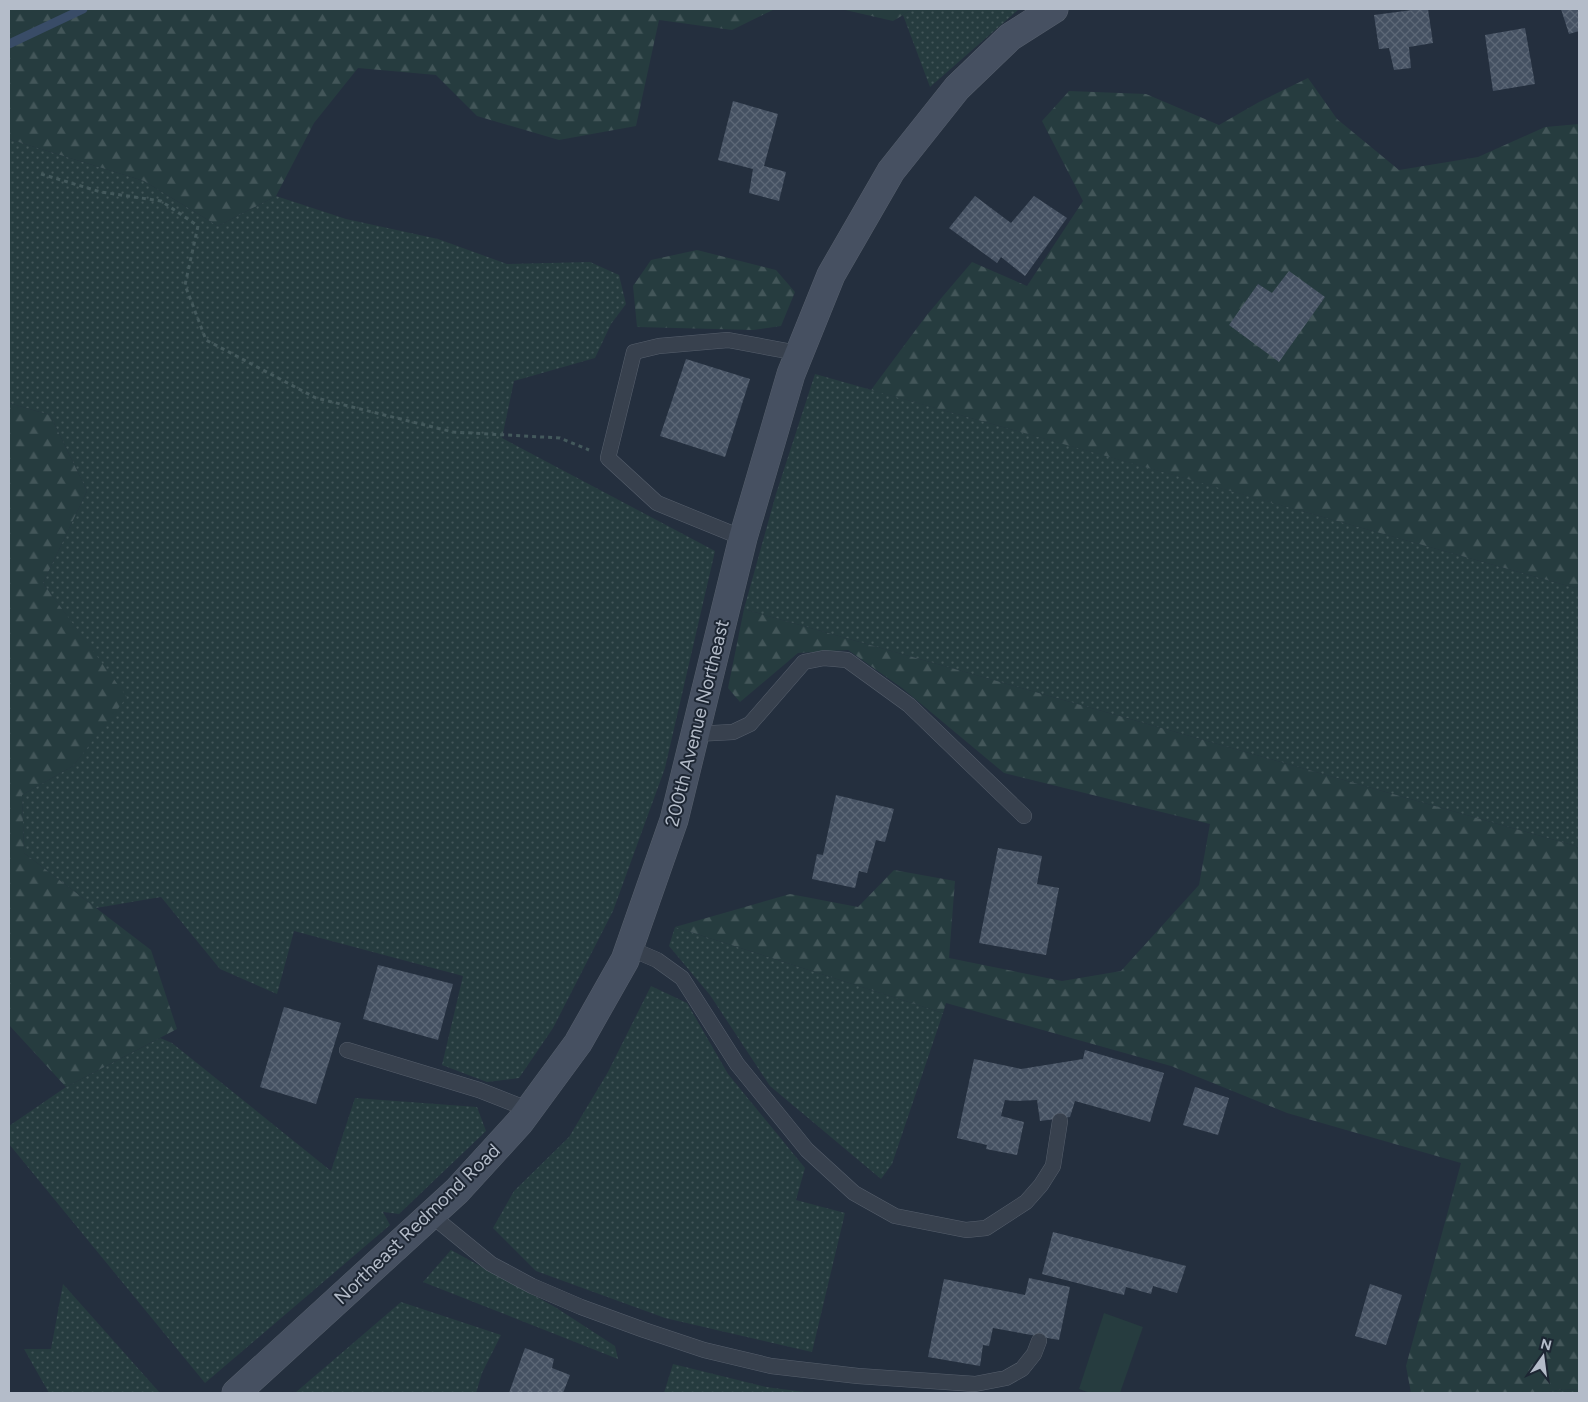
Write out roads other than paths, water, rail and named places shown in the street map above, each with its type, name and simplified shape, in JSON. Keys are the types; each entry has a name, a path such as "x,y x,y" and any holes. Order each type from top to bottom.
{"street":[{"path":"798,353 831,275 891,171 957,88 1010,37 1054,9"},
{"name":"200th Avenue Northeast","path":"627,954 674,820 743,538 798,353"},
{"name":"Northeast Redmond Road","path":"236,1393 456,1191 530,1110 578,1043 627,954"}],"lane":[{"path":"743,538 657,503 608,458 634,352 659,346 728,340 798,353"},
{"path":"695,734 733,732 750,724 804,662 824,658 847,660 910,705 1024,816"},
{"path":"627,954 656,960 682,978 737,1064 807,1150 854,1192 895,1216 966,1230 986,1228 1026,1202 1041,1185 1053,1166 1060,1121"},
{"path":"347,1050 480,1090 530,1110"},
{"path":"431,1215 491,1264 532,1286 644,1330 704,1350 771,1366 858,1376 975,1384 1006,1378 1022,1369 1034,1354 1039,1341"}],"waterway":[{"path":"9,44 83,9"}]}
